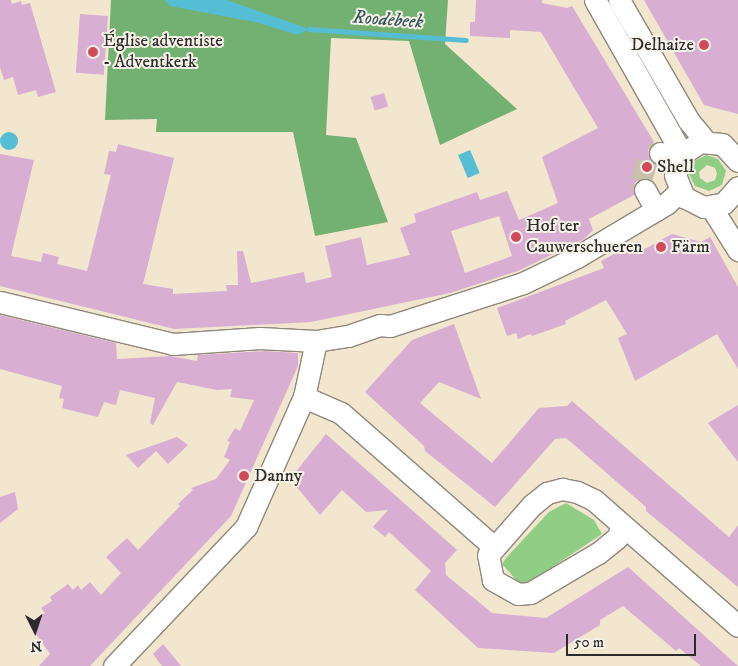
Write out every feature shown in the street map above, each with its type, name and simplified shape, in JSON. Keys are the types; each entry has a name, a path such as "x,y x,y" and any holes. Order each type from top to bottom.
{"street":[{"path":"595,0 674,155 675,175 680,191 697,205 711,207 736,196"},
{"path":"619,0 689,121 705,141"},
{"path":"674,155 690,146 705,141 734,149"},
{"path":"645,190 656,210"},
{"path":"0,302 174,344 260,338 316,341 348,336 380,325 390,326 523,283 577,257 656,210 680,191"},
{"path":"711,207 738,250"},
{"path":"114,666 246,527 304,397 332,353 383,334 390,326"},
{"path":"304,397 316,341"},
{"path":"304,397 341,413 494,546"},
{"path":"621,526 618,537 598,553 530,593 518,594 493,580 488,555 494,546 532,505 547,493 562,489 576,492 594,500 621,526 738,626"}],"green space":[{"path":"111,0 448,0 445,44 517,109 440,145 409,41 331,38 326,135 356,138 388,222 315,236 293,132 156,132 157,119 105,120"},
{"path":"706,155 718,159 726,171 722,185 709,191 695,186 689,174 693,162","holes":["707,165 715,168 717,174 715,180 707,183 700,178 699,172"]},
{"path":"566,503 594,520 602,534 533,580 524,583 517,581 502,564 549,512"}],"water":[{"path":"165,0 227,0 309,29 298,35 255,22 170,6"},
{"path":"5,132 13,132 18,137 16,148 5,150 0,145 0,137"},
{"path":"470,150 480,173 468,178 458,155"}],"building":[{"path":"0,0 11,0 12,4 21,1 22,5 30,3 56,92 38,97 36,90 18,95 13,77 4,80 0,67"},
{"path":"476,0 542,0 542,3 567,8 572,6 654,142 648,150 651,161 657,165 652,180 639,179 634,184 634,195 589,219 593,230 584,239 518,271 450,293 311,322 174,329 0,286 0,154 34,160 11,256 41,262 43,253 59,257 57,264 87,271 111,175 104,174 109,151 116,152 118,144 174,158 143,284 173,289 173,294 227,291 226,285 238,285 237,251 243,251 251,283 304,272 306,283 332,277 325,246 361,237 367,265 410,255 400,228 416,222 414,214 477,192 480,200 507,191 519,220 558,203 542,157 598,128 541,32 510,30 510,38 470,36 470,22 475,22","holes":["499,216 512,256 465,273 451,231"]},
{"name":"Delhaize","path":"644,0 738,0 738,114 704,105"},
{"name":"Église adventiste - Adventkerk","path":"80,14 108,16 104,75 76,73"},
{"path":"384,93 388,106 375,110 371,97"},
{"path":"672,234 701,242 710,237 738,287 738,369 717,334 635,381 618,338 627,334 606,300 565,321 566,324 518,339 516,333 507,336 497,308 604,268 601,261 638,241 643,250"},
{"path":"0,315 116,343 117,359 170,356 197,361 198,355 265,351 298,353 298,366 231,516 90,666 39,666 50,654 29,624 45,613 41,608 52,601 50,597 68,584 73,590 78,585 81,590 90,582 101,595 121,573 106,557 127,538 138,550 180,506 178,504 193,490 191,488 216,479 230,460 224,457 230,442 227,441 235,428 240,431 254,400 230,397 232,389 217,390 177,382 153,425 150,423 155,398 120,390 116,405 104,402 98,417 62,408 64,399 59,398 62,386 0,369"},
{"path":"454,324 481,399 439,382 420,403 492,463 539,408 567,406 572,401 729,537 738,525 738,587 646,511 646,507 566,438 555,439 495,507 425,451 424,446 365,392 412,340"},
{"path":"738,405 738,462 708,423"},
{"path":"326,434 457,550 445,563 446,575 492,613 546,618 628,567 738,666 701,666 679,648 676,651 623,606 600,620 600,625 554,653 478,648 415,590 431,571 389,532 385,537 373,527 388,510 366,512 342,490 320,515 290,479"},
{"path":"177,437 188,445 168,464 156,451 138,468 126,455"},
{"path":"15,492 18,509 0,523 0,497"},
{"path":"163,644 181,666 162,666 153,654"}],"waterway":[{"name":"Roodebeek","path":"309,29 466,40"}],"tunnel":[{"path":"645,190 641,181 649,154 660,153"}],"place":[{"name":"Delhaize","path":"704,45"},
{"name":"Église adventiste - Adventkerk","path":"93,52"},
{"name":"Shell","path":"647,167"},
{"name":"Hof ter Cauwerschueren","path":"516,237"},
{"name":"Färm","path":"661,247"},
{"name":"Danny","path":"244,476"}]}
